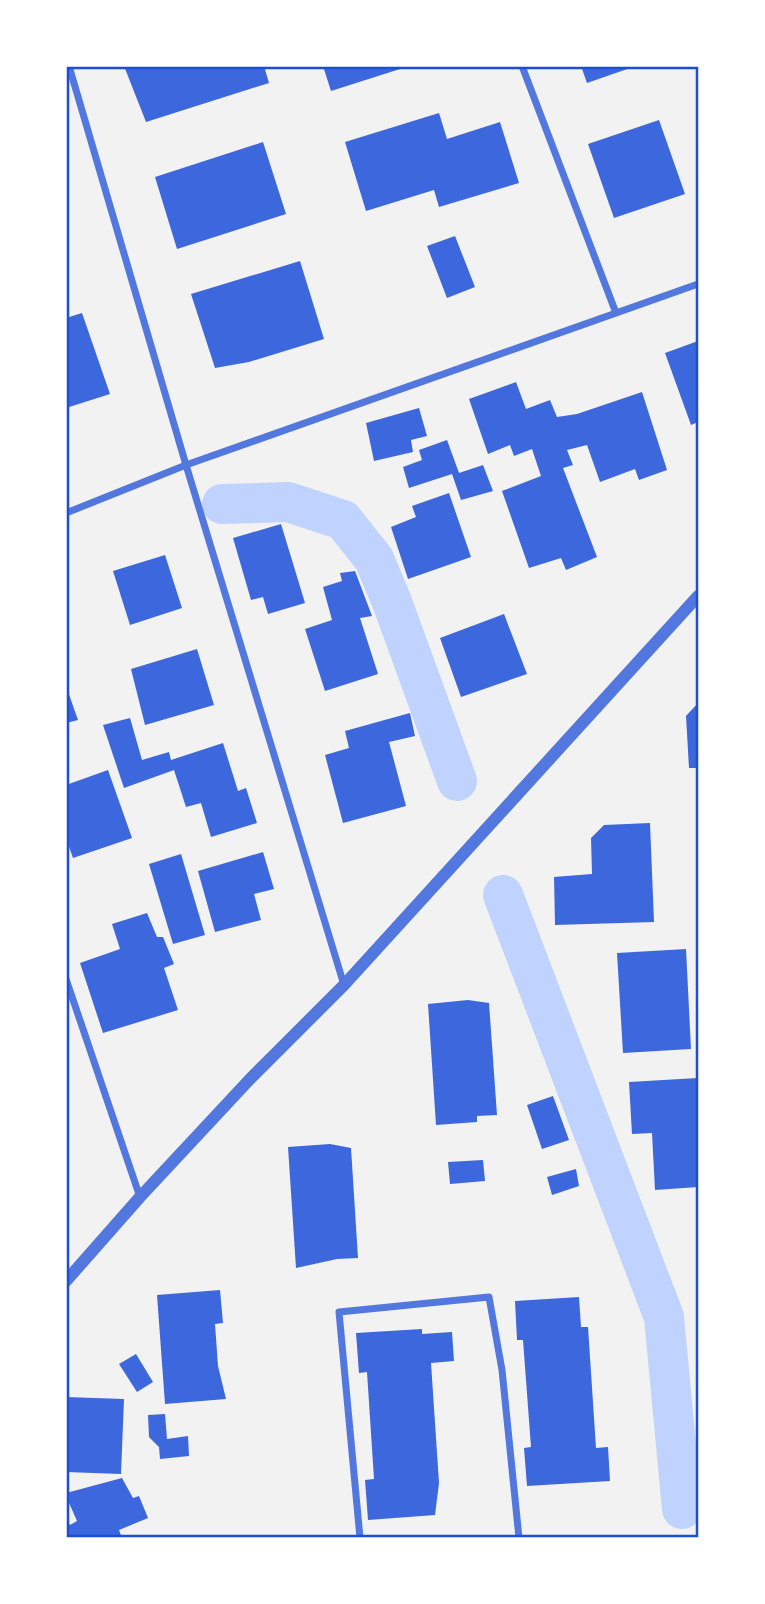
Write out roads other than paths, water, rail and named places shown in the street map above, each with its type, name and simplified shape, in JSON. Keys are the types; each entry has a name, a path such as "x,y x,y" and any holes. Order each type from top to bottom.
{"street":[{"path":"69,66 186,465 344,985"},
{"path":"522,66 616,313"},
{"path":"66,513 186,465 698,284"},
{"path":"66,1281 250,1079 344,985 698,596"},
{"path":"66,979 140,1197"},
{"path":"360,1538 339,1312 489,1297 502,1370 519,1538"}],"waterway":[{"path":"222,504 288,502 343,520 374,559 457,781"},
{"path":"503,895 664,1317 682,1509"}]}
